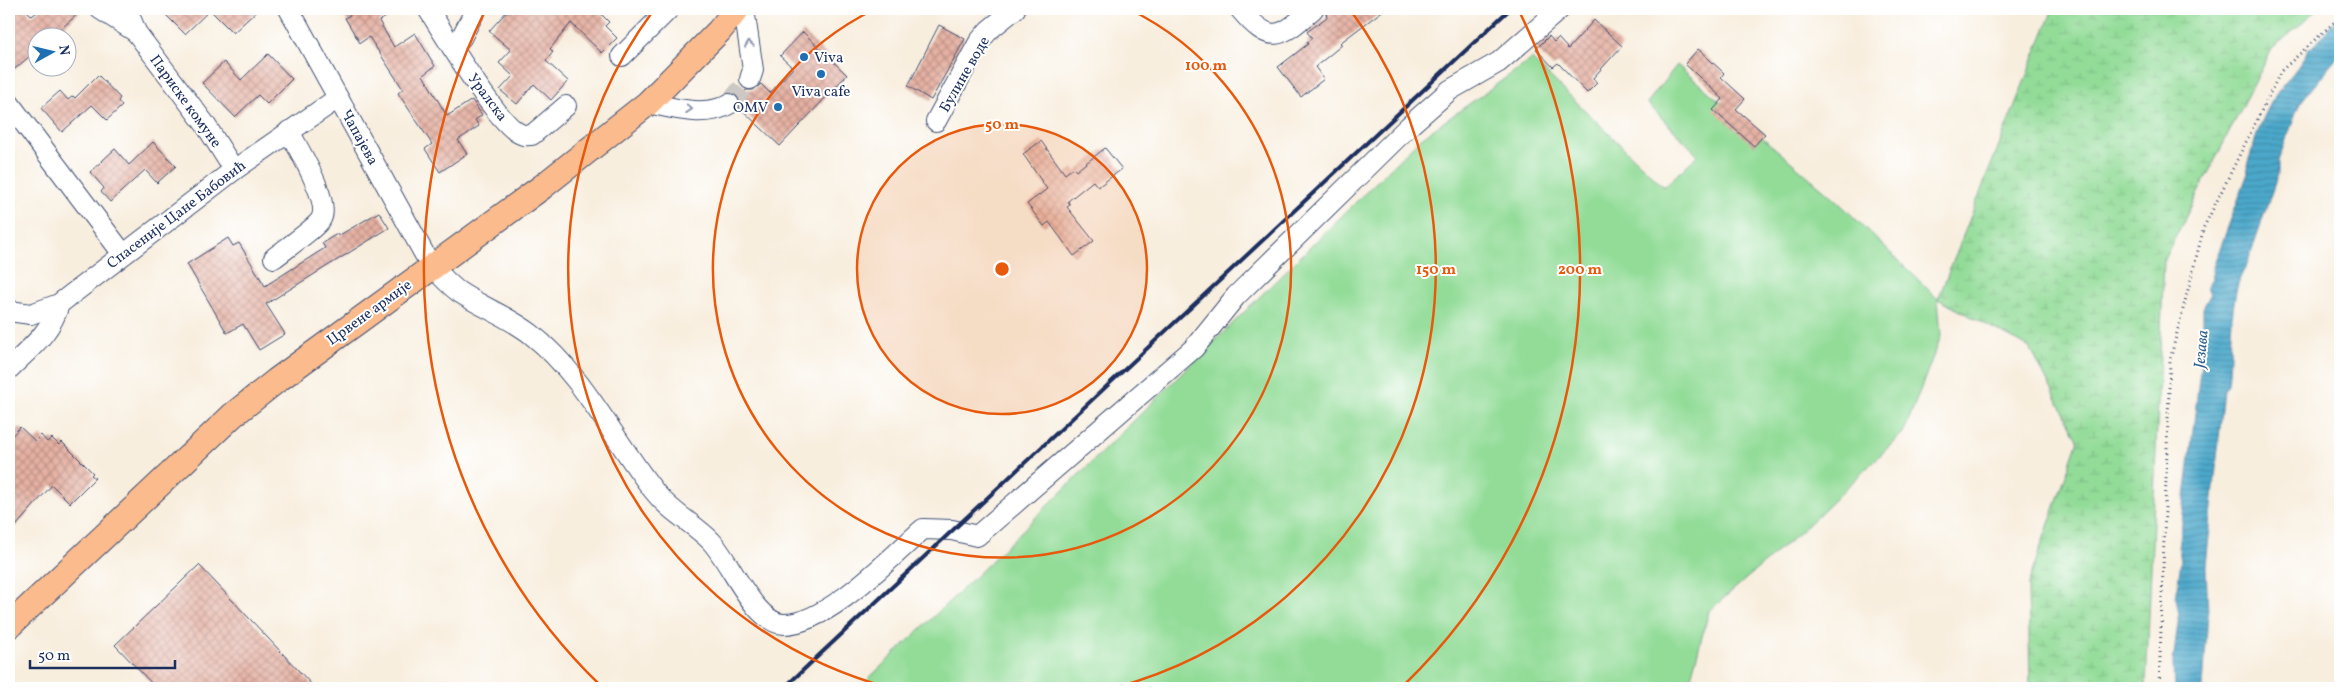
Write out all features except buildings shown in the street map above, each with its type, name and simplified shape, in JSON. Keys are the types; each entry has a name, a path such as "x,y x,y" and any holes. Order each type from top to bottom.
{"main road":[{"name":"Црвене армије","path":"9,626 233,415 431,266 542,187 648,103 719,31 737,9"}],"street":[{"name":"Париске комуне","path":"100,9 136,32"},
{"name":"Париске комуне","path":"127,9 136,32 205,124 234,170"},
{"name":"Чапајева","path":"289,9 431,266 457,291 530,334 564,366 587,395 655,493 676,513 711,541 760,612 783,624 799,621 825,610 850,594 923,529 952,530 978,536 1194,348 1236,296 1408,127 1450,90 1499,62 1560,9"},
{"name":"Уралска","path":"428,9 479,89 511,127 520,134 532,135 566,106"},
{"path":"452,46 461,38 476,9"},
{"path":"622,56 669,9"},
{"path":"744,9 753,70 750,78"},
{"name":"Булине воде","path":"936,121 979,42 989,30 1015,9"},
{"path":"1240,9 1253,24 1264,32 1272,34 1289,30 1313,9"},
{"name":"Спасеније Цане Бабовић","path":"16,312 31,314 59,304 234,170 338,98"},
{"path":"9,103 123,254"},
{"path":"648,103 677,108 711,110 723,108 729,104"},
{"path":"274,258 321,220 324,209 320,193 289,131"},
{"path":"9,368 46,332 55,319 59,304"},
{"path":"16,312 33,328 31,347"}],"path":[{"path":"2159,688 2170,360 2204,227 2281,71 2340,17"}],"green space":[{"path":"2053,9 2318,9 2272,49 2164,259 2146,688 2030,688 2028,584 2078,440 2030,348 1938,299"},
{"path":"1532,59 1664,187 1698,155 1647,103 1677,65 1836,200 1938,299 1941,336 1904,432 1809,524 1709,611 1688,688 877,688 868,679 976,576 1420,139"}],"water":[{"path":"2340,14 2340,54 2300,103 2278,161 2278,174 2236,291 2233,306 2228,384 2224,390 2206,566 2208,613 2203,688 2174,688 2173,663 2179,615 2176,598 2181,560 2179,548 2203,346 2203,308 2210,295 2207,288 2213,277 2212,270 2248,173 2247,165 2267,110 2277,93 2302,61 2308,49 2313,48"}],"tunnel":[{"path":"729,104 750,79"}],"railway":[{"path":"784,688 1510,9"}],"place":[{"name":"Viva","path":"804,57"},
{"name":"Viva cafe","path":"821,74"},
{"name":"OMV","path":"778,107"}],"water label":[{"name":"Језава","path":"2200,349"}]}
